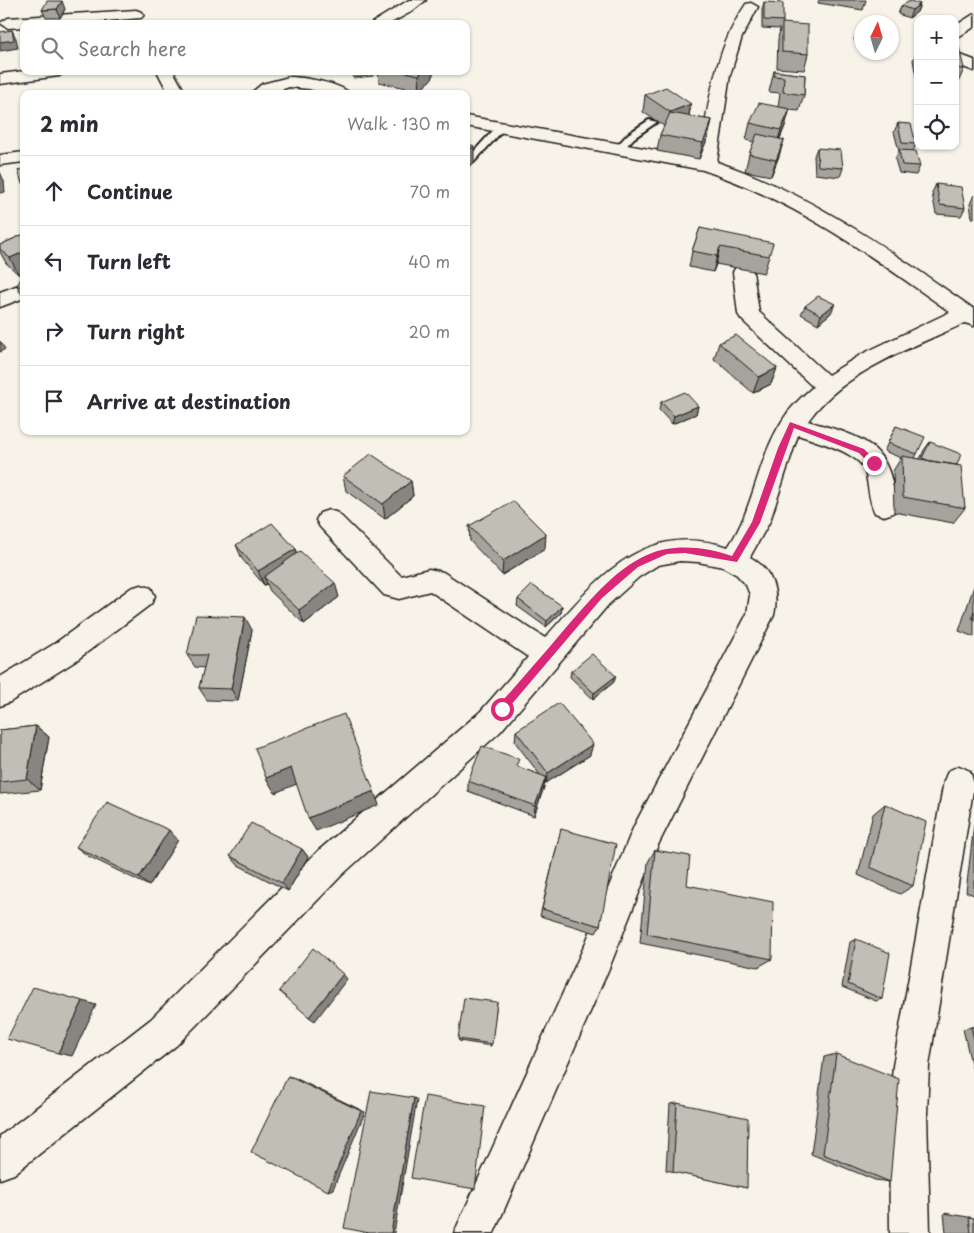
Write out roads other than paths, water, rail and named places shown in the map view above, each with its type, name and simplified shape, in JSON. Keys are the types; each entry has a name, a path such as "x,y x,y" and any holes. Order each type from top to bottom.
{"street":[{"path":"133,0 137,20"},
{"path":"385,20 406,10 419,0"},
{"path":"707,165 722,75 734,37 751,6"},
{"path":"959,31 974,19"},
{"path":"8,23 20,23"},
{"path":"959,60 974,66"},
{"path":"0,79 30,75"},
{"path":"166,75 176,90"},
{"path":"265,90 292,77 331,90"},
{"path":"470,122 707,165 762,185 823,217 897,264 970,317"},
{"path":"0,160 20,158"},
{"path":"743,272 749,314 827,387"},
{"path":"0,300 20,292"},
{"path":"734,560 756,523 781,448 792,424 801,412 827,387 864,364 970,317"},
{"path":"792,424 852,447 869,456 874,463 884,506"},
{"path":"329,520 394,587 406,588 434,580 548,654"},
{"path":"0,1160 164,1032 330,863 490,722 599,596 636,565 650,557 667,551 685,550 720,555 734,560 748,569 760,583 763,593 760,615 645,837 598,954 474,1233"},
{"path":"0,693 64,653 141,596"},
{"path":"910,1233 908,1113 911,1066 959,781"}],"lane":[{"path":"618,150 631,136 652,122"},
{"path":"471,160 500,127"}]}
